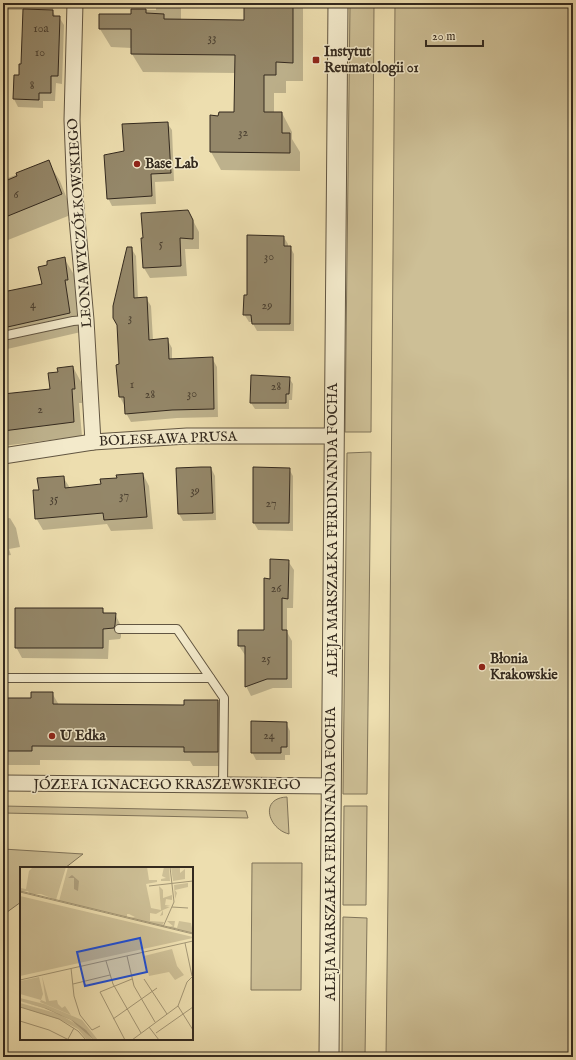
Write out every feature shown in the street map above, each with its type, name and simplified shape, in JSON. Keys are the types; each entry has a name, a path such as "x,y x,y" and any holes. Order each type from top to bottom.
{"street":[{"name":"LEONA WYCZÓŁKOWSKIEGO","path":"75,3 72,120 76,196 86,320 92,442"},
{"name":"ALEJA MARSZAŁKA FERDINANDA FOCHA","path":"329,1057 338,3"},
{"name":"BOLESŁAWA PRUSA","path":"3,456 92,442 187,436 334,436"},
{"name":"JÓZEFA IGNACEGO KRASZEWSKIEGO","path":"3,783 331,786"}],"lane":[{"path":"3,336 73,321 86,320"},
{"path":"118,629 176,629 224,698 223,786"},
{"path":"3,678 210,678"}],"shaded area":[{"name":"Błonia Krakowskie","path":"395,3 573,3 573,1057 386,1057"},
{"path":"350,5 374,5 371,432 345,432"},
{"path":"371,452 367,794 343,794 347,453"},
{"path":"287,797 289,834 276,826 270,814 270,808 273,802"},
{"path":"3,806 246,811 248,818 3,813"},
{"path":"344,806 367,806 366,905 343,905"},
{"path":"3,849 83,854 66,867 20,867 20,903 3,915"},
{"path":"252,863 302,863 301,990 251,990"},
{"path":"343,917 367,918 365,1057 342,1057"}],"building":[{"path":"293,3 293,63 276,62 276,75 264,75 264,112 282,112 282,133 290,133 290,153 210,152 210,115 218,116 219,112 234,112 235,55 131,54 131,29 99,29 99,14 131,14 131,9 146,9 146,13 164,14 164,19 244,20 244,4"},
{"path":"23,9 53,10 53,16 60,16 58,76 51,76 51,93 39,93 39,100 13,99 14,75 19,75 19,64 21,64"},
{"name":"Base Lab","path":"168,122 171,173 151,174 152,196 107,199 104,155 124,151 122,124"},
{"path":"49,160 62,194 3,218 3,182 17,176 16,173"},
{"path":"188,210 193,220 193,239 180,238 181,266 143,268 141,213"},
{"path":"247,235 284,236 284,246 291,246 290,324 252,324 251,315 243,315 244,295 247,295"},
{"path":"127,247 132,247 134,298 147,297 149,340 168,338 169,359 213,357 214,409 172,410 125,414 124,397 119,397 116,365 119,364 117,325 113,318 113,306"},
{"path":"65,257 68,280 65,280 70,313 3,328 3,292 42,284 38,267 47,265 47,261"},
{"path":"73,366 75,389 72,389 74,422 3,431 3,394 50,389 48,373 58,372 57,368"},
{"path":"251,375 290,377 289,394 286,394 286,403 250,403"},
{"path":"211,467 213,513 178,514 176,468"},
{"path":"253,467 290,468 289,523 253,523"},
{"path":"143,473 147,517 104,520 103,513 35,519 33,490 39,490 37,478 64,476 65,488 101,484 100,479 117,478 116,475"},
{"path":"270,559 289,560 288,599 282,598 282,630 287,630 287,679 267,679 245,687 245,646 238,646 238,630 264,630 264,578 270,579"},
{"path":"15,608 103,608 103,613 116,613 115,625 114,628 103,629 103,648 15,648"},
{"path":"31,692 53,692 53,704 184,705 184,700 218,700 218,752 184,752 184,747 32,746 32,751 3,751 3,698 31,698"},
{"path":"251,721 287,722 287,747 281,747 281,753 251,753"}],"place":[{"name":"Instytut Reumatologii 01","path":"316,60"},
{"name":"Base Lab","path":"137,164"},
{"name":"Błonia Krakowskie","path":"482,667"},
{"name":"U Edka","path":"52,736"}]}
